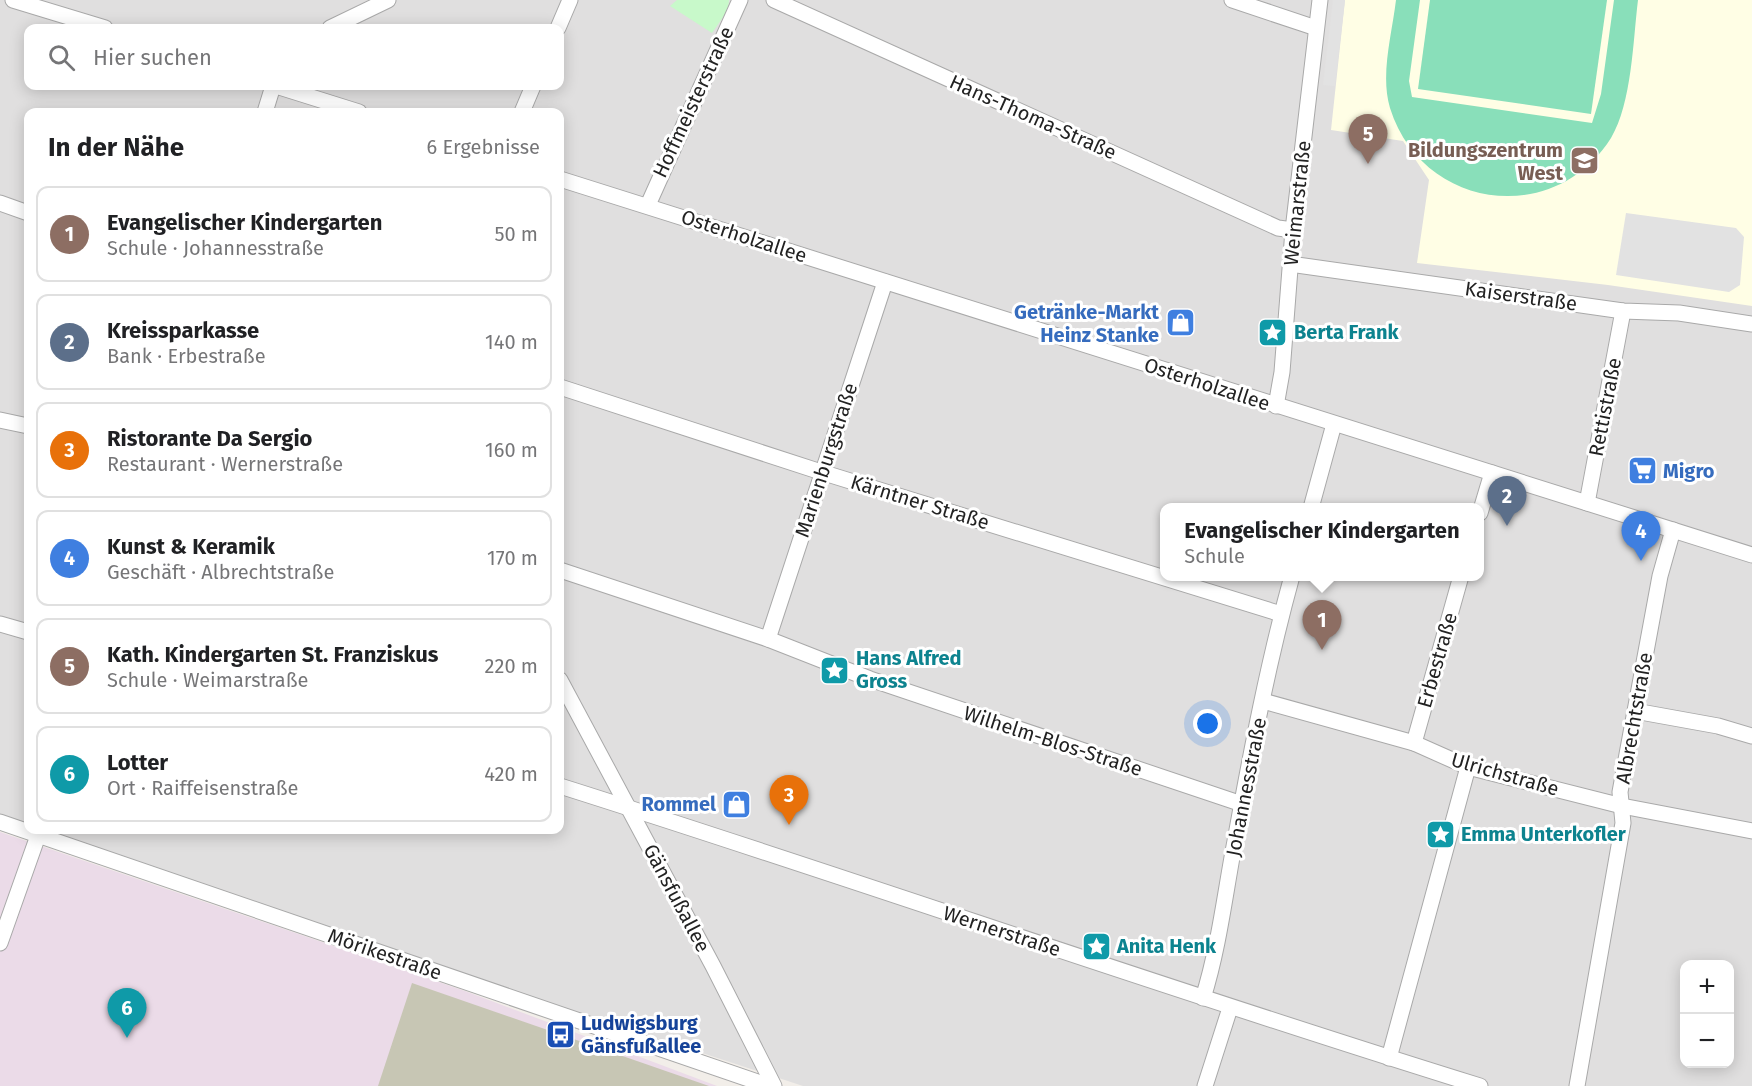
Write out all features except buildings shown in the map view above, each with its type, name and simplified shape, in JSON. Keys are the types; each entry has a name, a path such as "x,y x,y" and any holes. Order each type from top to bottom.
{"street":[{"path":"13,0 92,24"},
{"path":"338,24 388,0"},
{"path":"560,24 570,0"},
{"name":"Hoffmeisterstraße","path":"648,205 740,0"},
{"name":"Hans-Thoma-Straße","path":"774,0 1278,228 1293,230"},
{"path":"1232,0 1316,28"},
{"name":"Weimarstraße","path":"1275,406 1282,372 1293,230 1320,0"},
{"path":"267,108 273,90"},
{"path":"288,90 346,108"},
{"path":"524,108 531,90"},
{"name":"Osterholzallee","path":"564,179 1752,555"},
{"path":"0,203 24,212"},
{"name":"Kaiserstraße","path":"1290,264 1623,311 1679,313 1752,324"},
{"name":"Marienburgstraße","path":"768,639 885,282"},
{"name":"Rettistraße","path":"1587,503 1623,311"},
{"name":"Kärntner Straße","path":"564,388 821,472 1160,577"},
{"path":"0,420 24,425"},
{"path":"1312,503 1334,424"},
{"path":"1482,503 1492,472"},
{"name":"Albrechtstraße","path":"1577,1086 1623,823 1620,792 1660,576 1673,530"},
{"name":"Wilhelm-Blos-Straße","path":"564,571 768,639 870,680 1242,804"},
{"name":"Kärntner Straße","path":"1174,581 1281,614"},
{"name":"Johannesstraße","path":"1203,998 1211,970 1281,614 1291,581"},
{"name":"Erbestraße","path":"1414,743 1460,581"},
{"path":"0,624 24,631"},
{"name":"Gänsfußallee","path":"564,687 774,1086"},
{"name":"Ulrichstraße","path":"1263,701 1414,743 1468,767 1622,806 1752,831"},
{"path":"1635,711 1718,726 1752,736"},
{"path":"1389,1058 1468,767"},
{"name":"Wernerstraße","path":"564,787 1230,1008 1480,1086"},
{"name":"Mörikestraße","path":"0,822 24,828"},
{"path":"0,943 38,834"},
{"name":"Mörikestraße","path":"45,834 769,1086"},
{"path":"1205,1086 1230,1008"}],"shaded area":[{"path":"0,0 1752,0 1752,1086 803,1086 467,976 55,834 564,834 564,108 24,108 24,823 0,815"},
{"path":"1333,0 1345,0 1335,86 1323,85"},
{"name":"Bildungszentrum West","path":"1345,0 1752,0 1752,306 1608,285 1417,263 1429,180 1403,141 1331,130"},
{"path":"1626,213 1736,228 1744,237 1740,285 1729,292 1616,275"},
{"path":"0,832 465,991 717,1086 0,1086"},
{"path":"412,983 709,1086 378,1086"}],"green space":[{"path":"677,0 729,0 728,10 712,33 670,6"},
{"path":"1396,0 1420,0 1409,81 1412,97 1592,123 1601,94 1614,0 1638,0 1627,90 1618,124 1611,138 1586,167 1557,186 1524,195 1491,195 1459,186 1430,168 1406,142 1390,108 1387,95 1386,68"},
{"path":"1430,0 1607,0 1591,114 1418,89"}],"place":[{"name":"Bildungszentrum West","path":"1584,161"},
{"name":"Kath. Kindergarten St. Franziskus","path":"1368,164"},
{"name":"Getränke-Markt Heinz Stanke","path":"1180,323"},
{"name":"Berta Frank","path":"1273,332"},
{"name":"Migro","path":"1642,471"},
{"name":"Kreissparkasse","path":"1507,526"},
{"name":"Kunst & Keramik","path":"1641,561"},
{"name":"Evangelischer Kindergarten","path":"1322,650"},
{"name":"Hans Alfred Gross","path":"835,670"},
{"name":"Rommel","path":"737,804"},
{"name":"Ristorante Da Sergio","path":"789,825"},
{"name":"Emma Unterkofler","path":"1440,834"},
{"name":"Anita Henk","path":"1096,946"},
{"name":"Ludwigsburg Gänsfußallee","path":"560,1034"},
{"name":"Lotter","path":"127,1038"}]}
